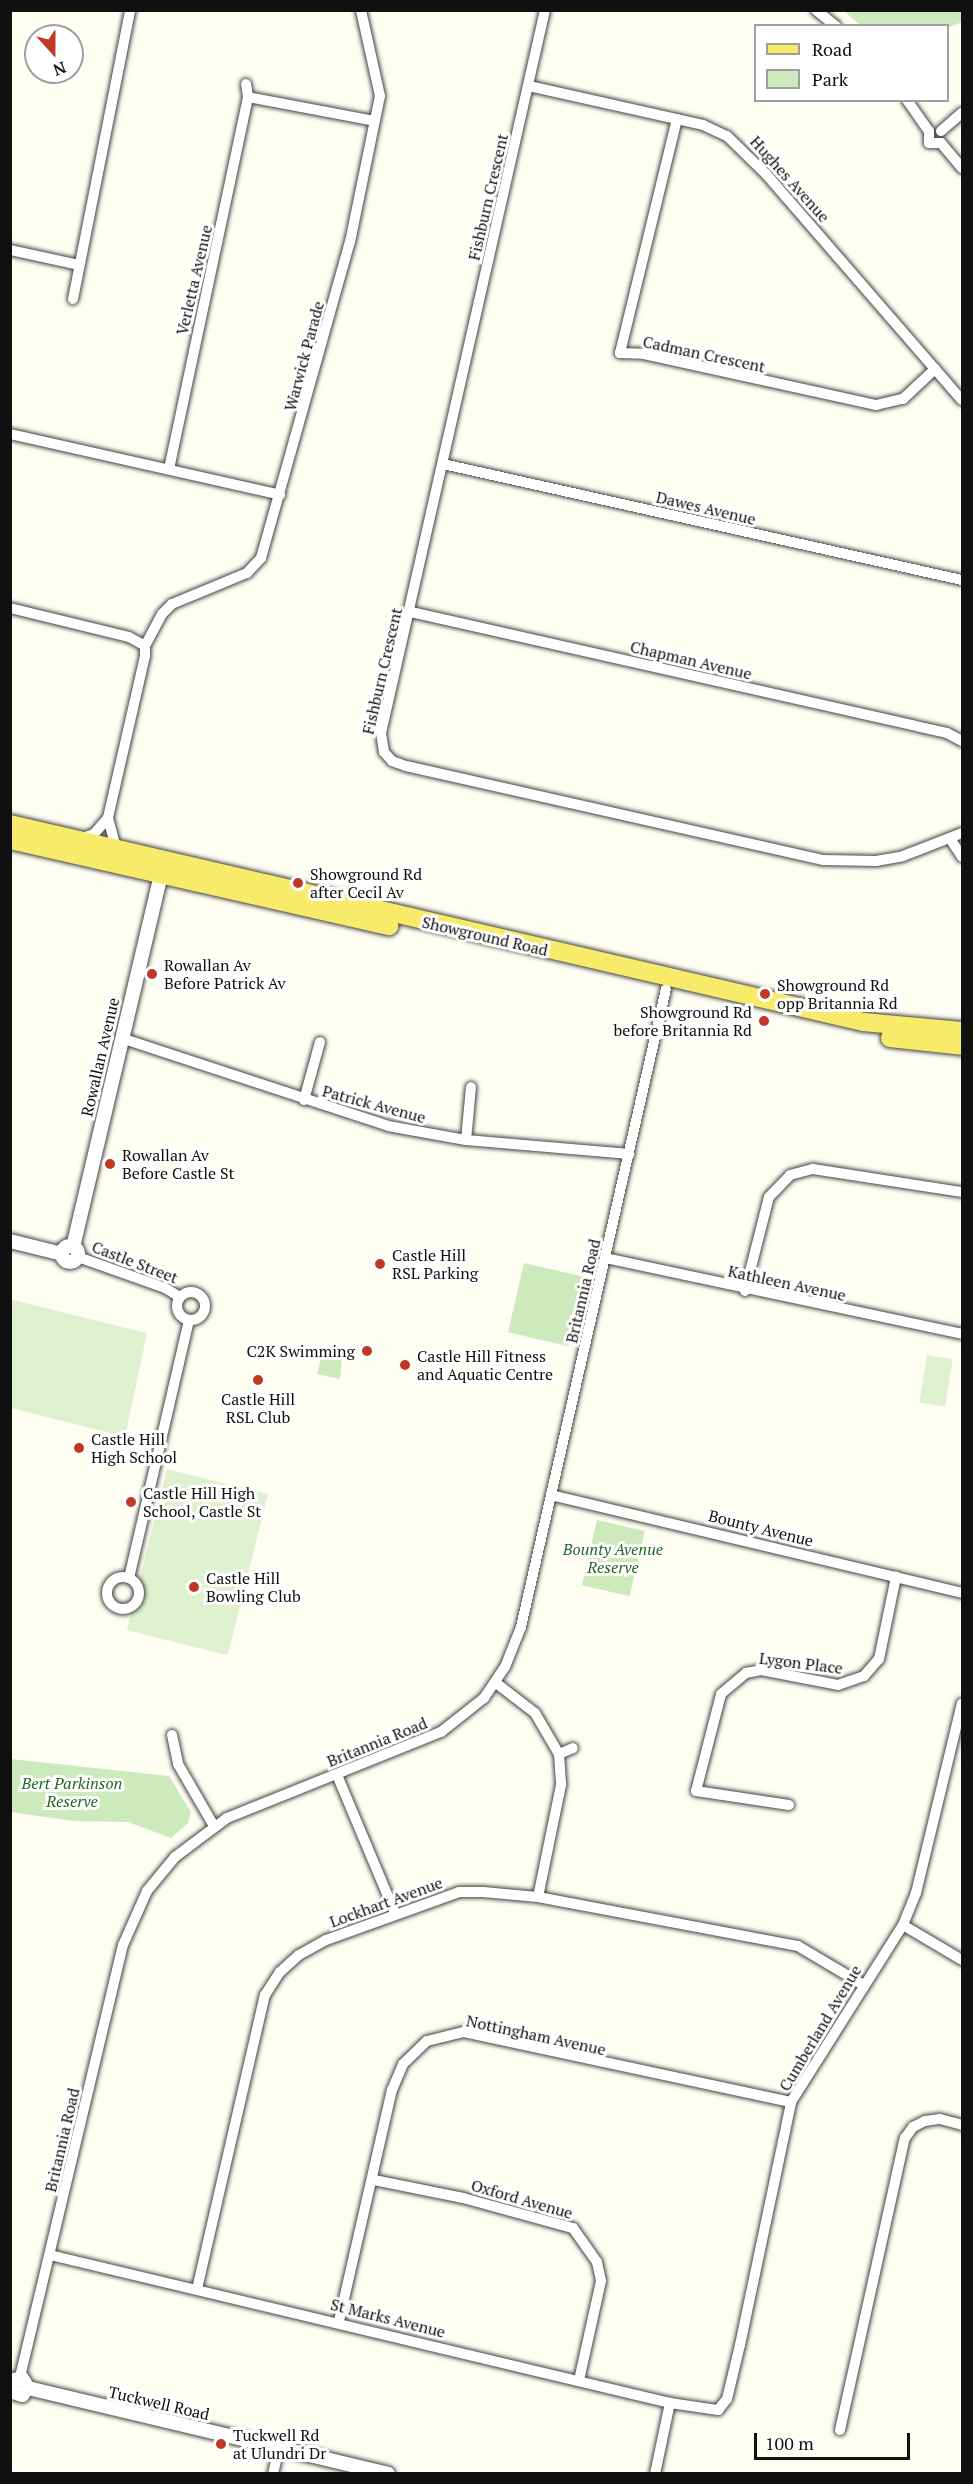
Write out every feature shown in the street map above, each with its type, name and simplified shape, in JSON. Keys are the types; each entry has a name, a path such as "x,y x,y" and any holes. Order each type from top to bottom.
{"main road":[{"name":"Showground Road","path":"10,824 116,848 163,866 666,989 898,1040 963,1046"},
{"name":"Showground Road","path":"10,840 163,866 863,1022 963,1031"}],"street":[{"path":"73,299 130,10"},
{"name":"Warwick Parade","path":"145,645 162,614 172,604 238,578 256,565 280,495 350,242 380,96 361,10"},
{"name":"Fishburn Crescent","path":"545,10 411,612 379,741 392,761 824,860 876,861 951,840 963,833"},
{"path":"816,10 834,24"},
{"name":"Verletta Avenue","path":"169,468 248,97 246,84"},
{"name":"Hughes Avenue","path":"529,86 677,119 717,131 739,144 963,400"},
{"path":"248,97 375,121"},
{"path":"908,102 929,130 929,143 941,143"},
{"path":"929,130 941,131 963,113"},
{"name":"Cadman Crescent","path":"677,119 620,353 644,354 876,405 903,399 935,369"},
{"path":"941,131 941,143 963,168"},
{"path":"10,250 79,265"},
{"path":"10,434 169,468 280,495"},
{"name":"Dawes Avenue","path":"444,464 963,580"},
{"path":"10,608 129,637 145,645 146,656 108,818 94,834 76,839"},
{"name":"Chapman Avenue","path":"411,612 947,733 963,741"},
{"path":"108,818 116,848"},
{"path":"951,840 963,857"},
{"name":"Rowallan Avenue","path":"71,1252 163,866"},
{"name":"Britannia Road","path":"19,2382 128,1931 154,1880 176,1857 214,1826 441,1732 471,1710 496,1683 521,1627 666,989"},
{"name":"Patrick Avenue","path":"121,1038 388,1126 466,1140 629,1154"},
{"path":"304,1100 320,1042"},
{"path":"466,1140 471,1087"},
{"path":"745,1291 769,1197 790,1175 813,1169 963,1192"},
{"name":"Castle Street","path":"10,1241 71,1252 165,1288 180,1298"},
{"name":"Kathleen Avenue","path":"605,1258 745,1291 963,1335"},
{"path":"192,1292 204,1302 201,1315 189,1320 178,1312 180,1298 192,1292"},
{"path":"129,1578 189,1320"},
{"name":"Bounty Avenue","path":"551,1495 963,1593"},
{"name":"Lygon Place","path":"789,1805 696,1791 721,1694 746,1673 761,1670 838,1685 864,1676 879,1659 896,1577"},
{"path":"496,1683 535,1713 559,1754 561,1785 538,1897"},
{"name":"Cumberland Avenue","path":"718,2410 727,2398 740,2345 791,2103 862,1984 903,1925 916,1893 963,1703"},
{"path":"172,1736 178,1764 214,1826"},
{"path":"559,1754 573,1748"},
{"path":"337,1775 394,1913"},
{"name":"Lockhart Avenue","path":"197,2289 265,1995 280,1972 299,1955 394,1913 459,1892 538,1897 798,1946 862,1984"},
{"path":"903,1925 963,1960"},
{"name":"Nottingham Avenue","path":"339,2321 374,2180 390,2100 403,2064 427,2042 445,2035 464,2032 791,2103"},
{"path":"840,2430 905,2138 913,2127 925,2121 939,2119 963,2125"},
{"name":"Oxford Avenue","path":"374,2180 462,2198 573,2228 597,2262 601,2281 579,2380"},
{"name":"St Marks Avenue","path":"50,2255 339,2321 670,2403 718,2410"},
{"path":"10,2391 21,2395 19,2382"},
{"name":"Tuckwell Road","path":"19,2382 388,2474"},
{"path":"655,2474 670,2403"},
{"path":"273,2474 279,2448"}],"green space":[{"path":"844,11 962,11 962,22 949,28 949,24 859,24"},
{"path":"524,1263 584,1277 568,1346 508,1332"},
{"path":"10,1299 147,1333 125,1437 11,1408"},
{"path":"323,1351 342,1356 340,1379 317,1374"},
{"path":"927,1355 953,1359 945,1406 919,1402"},
{"name":"Castle Hill Bowling Club","path":"167,1469 268,1494 228,1655 127,1630"},
{"name":"Bounty Avenue Reserve","path":"597,1520 645,1531 630,1596 582,1585"},
{"name":"Bert Parkinson Reserve","path":"11,1759 169,1776 191,1812 188,1823 171,1838 128,1822 73,1821 11,1812"}],"place":[{"name":"Showground Rd after Cecil Av","path":"298,883"},
{"name":"Rowallan Av Before Patrick Av","path":"152,974"},
{"name":"Showground Rd opp Britannia Rd","path":"765,994"},
{"name":"Showground Rd before Britannia Rd","path":"764,1021"},
{"name":"Rowallan Av Before Castle St","path":"110,1164"},
{"name":"Castle Hill RSL Parking","path":"380,1264"},
{"name":"C2K Swimming","path":"367,1351"},
{"name":"Castle Hill Fitness and Aquatic Centre","path":"405,1365"},
{"name":"Castle Hill RSL Club","path":"258,1380"},
{"name":"Castle Hill High School","path":"79,1448"},
{"name":"Castle Hill High School, Castle St","path":"131,1502"},
{"name":"Castle Hill Bowling Club","path":"194,1587"},
{"name":"Tuckwell Rd at Ulundri Dr","path":"221,2444"}]}
